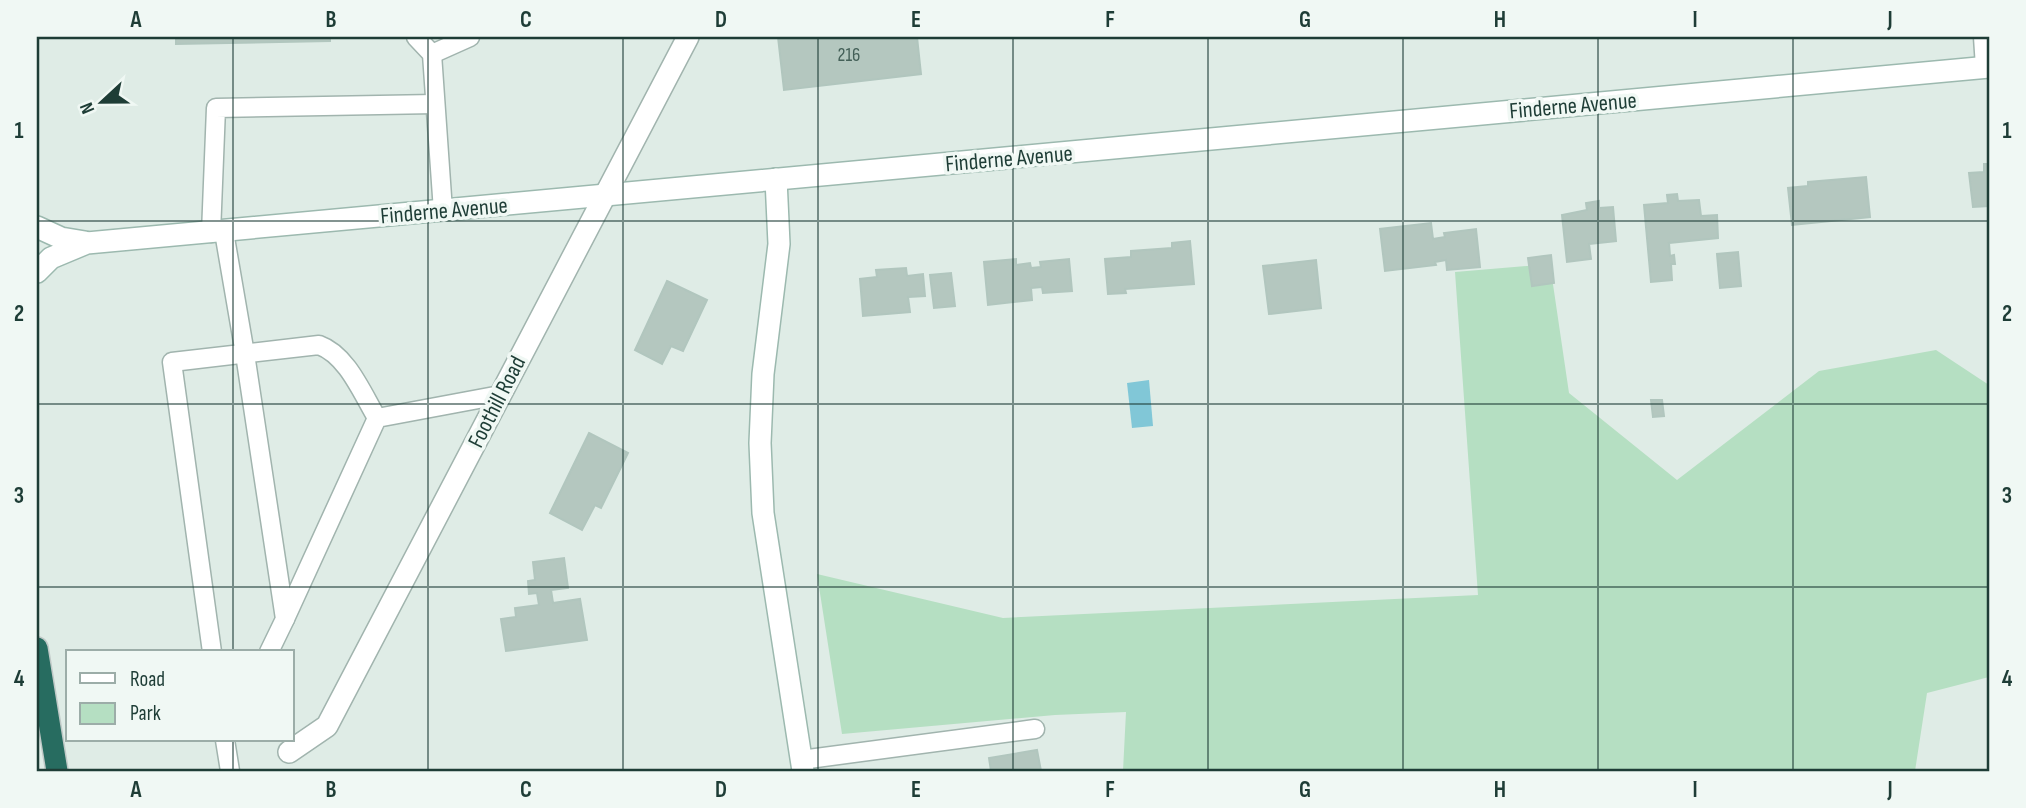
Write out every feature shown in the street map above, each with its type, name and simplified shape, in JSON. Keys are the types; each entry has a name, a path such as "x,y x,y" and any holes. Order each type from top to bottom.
{"highway":[{"path":"37,648 57,771"}],"main road":[{"name":"Foothill Road","path":"289,752 327,726 688,37"},
{"name":"Finderne Avenue","path":"37,272 51,258 87,243 1987,67"},
{"path":"776,179 779,244 763,374 760,443 762,490 770,568 802,766"},
{"path":"37,227 61,238 87,243"}],"lane":[{"path":"416,37 432,54 443,211"},
{"path":"432,54 470,37"},
{"path":"1983,37 1987,67"},
{"path":"285,619 245,354 218,232 216,108 435,104"},
{"path":"212,650 172,362 319,345 331,349 341,359 377,418"},
{"path":"377,418 500,395"},
{"path":"270,650 377,418"},
{"path":"802,766 1035,729"},
{"path":"225,742 230,771"}],"green space":[{"path":"1550,264 1569,393 1677,480 1819,371 1936,350 1989,385 1989,677 1927,693 1915,771 1123,771 1126,712 1055,715 842,734 817,574 1003,618 1478,595 1455,272"}],"water":[{"path":"1149,380 1153,426 1132,428 1127,383"}],"building":[{"path":"176,37 330,37 330,41 176,44"},
{"path":"778,37 917,37 921,74 784,90"},
{"path":"1984,164 1989,164 1989,206 1973,207 1969,173 1984,172"},
{"path":"1866,177 1870,217 1792,225 1788,188 1808,186 1808,182"},
{"path":"1677,194 1678,201 1699,200 1701,216 1717,215 1718,238 1669,243 1670,256 1674,255 1675,264 1671,264 1672,280 1651,282 1644,205 1668,203 1667,195"},
{"path":"1599,201 1599,208 1613,207 1616,241 1589,244 1591,259 1567,262 1562,215 1587,210 1586,203"},
{"path":"1431,223 1433,239 1445,237 1444,233 1476,229 1480,267 1447,270 1446,260 1435,262 1436,265 1385,271 1380,229"},
{"path":"1190,241 1194,284 1125,289 1126,293 1108,294 1105,259 1131,257 1131,251 1172,248 1172,243"},
{"path":"1738,252 1741,286 1720,288 1717,254"},
{"path":"1551,255 1554,283 1532,286 1528,258"},
{"path":"1016,259 1016,265 1030,263 1031,268 1041,267 1040,262 1069,259 1072,291 1043,293 1042,287 1031,288 1032,300 988,305 984,262"},
{"path":"1316,260 1321,308 1269,314 1263,266"},
{"path":"906,268 907,276 923,274 925,296 908,297 910,312 863,316 860,279 877,277 876,270"},
{"path":"951,273 955,306 934,308 930,275"},
{"path":"667,281 707,300 683,351 671,346 662,364 635,350"},
{"path":"1651,400 1662,400 1664,416 1653,417"},
{"path":"589,433 628,453 601,508 595,505 582,530 550,513"},
{"path":"564,558 568,588 551,590 553,603 580,599 587,640 506,651 501,619 516,617 515,608 539,605 537,593 529,594 528,581 535,580 533,562"},
{"path":"1037,750 1041,771 991,771 989,758"}]}
